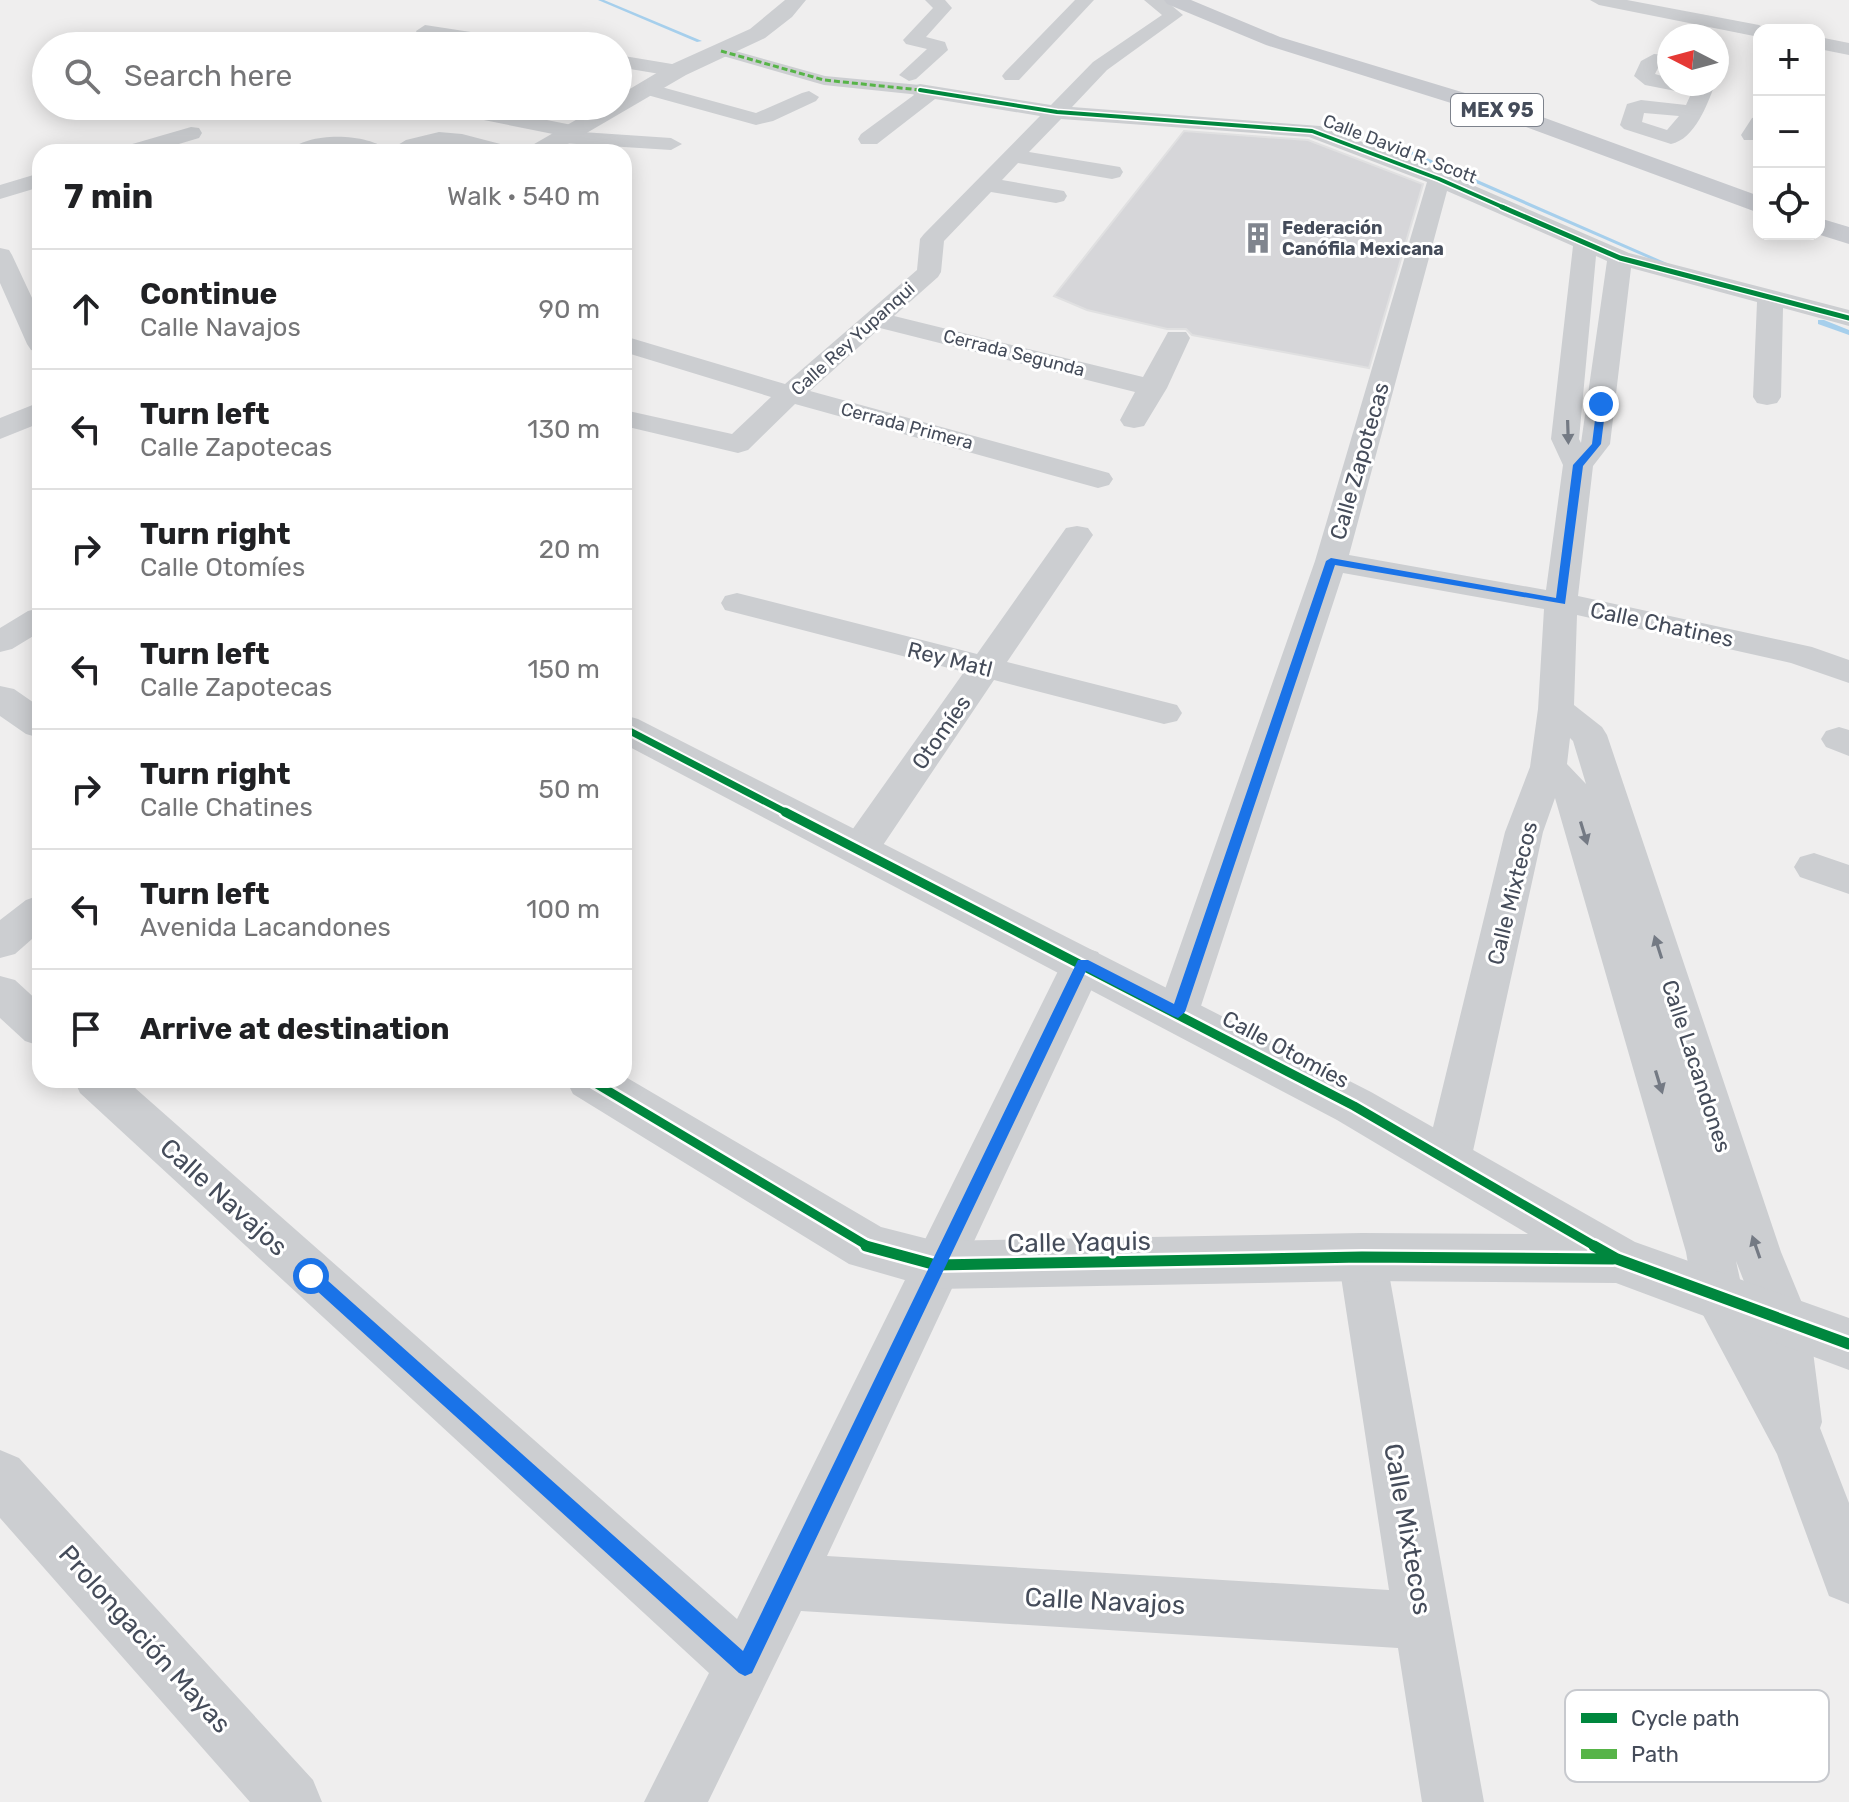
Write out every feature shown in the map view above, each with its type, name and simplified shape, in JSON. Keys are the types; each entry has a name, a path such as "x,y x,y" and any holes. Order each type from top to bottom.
{"main road":[{"name":"MEX 95","path":"1174,0 1303,51 1526,119 1753,203"},
{"name":"MEX 95","path":"1197,0 1233,24"},
{"path":"1825,228 1849,236"}],"street":[{"path":"632,98 784,17 796,0"},
{"path":"869,139 920,86 938,50 938,46 913,40 943,8 934,0"},
{"path":"1012,76 1085,0"},
{"name":"Calle Rey Yupanqui","path":"632,420 738,444 791,393 929,272 932,239 1100,66 1174,15 1153,0"},
{"path":"1599,0 1753,30"},
{"path":"425,31 432,32"},
{"path":"1825,44 1849,49"},
{"path":"721,51 824,80 920,86"},
{"path":"1657,60 1648,65 1644,76 1657,82"},
{"path":"632,62 678,71"},
{"name":"Calle David R. Scott","path":"920,86 1057,112 1312,131 1439,179 1620,258 1849,318"},
{"path":"647,89 756,119 809,97"},
{"path":"1694,112 1700,96"},
{"path":"946,115 971,98"},
{"path":"506,120 567,134 671,144"},
{"path":"550,144 592,120"},
{"path":"156,144 191,133"},
{"path":"413,144 437,136 470,144"},
{"path":"323,144 331,141 352,144"},
{"path":"1013,156 1112,172"},
{"name":"Calle Zapotecas","path":"1178,1012 1331,561 1439,179"},
{"path":"0,192 32,182"},
{"path":"985,184 1056,196"},
{"path":"1585,243 1565,439 1578,465 1596,444 1620,258"},
{"path":"0,255 32,326"},
{"path":"1580,298 1614,304"},
{"path":"1767,397 1770,299"},
{"name":"Cerrada Segunda","path":"874,319 1153,388"},
{"path":"1134,420 1177,338"},
{"path":"1575,341 1608,347"},
{"name":"Cerrada Primera","path":"632,346 1098,479"},
{"path":"1569,398 1601,404"},
{"path":"0,430 32,415"},
{"name":"Calle Mixtecos","path":"1448,1160 1524,832 1548,767 1556,709 1561,602 1578,465"},
{"name":"Otomíes","path":"859,850 1077,535"},
{"name":"Calle Chatines","path":"1331,561 1561,602 1800,654 1849,672"},
{"name":"Rey Matl","path":"737,603 1164,713"},
{"path":"0,642 32,623"},
{"path":"0,698 32,720"},
{"name":"Calle Lacandones","path":"1556,709 1589,735 1757,1252 1784,1320 1799,1442"},
{"name":"Calle Otomíes","path":"632,732 1178,1012 1354,1106 1617,1259 1849,1344"},
{"name":"Calle Lacandones","path":"1548,767 1572,791 1710,1252 1719,1298 1799,1442 1849,1576"},
{"path":"0,943 32,917"},
{"path":"675,1802 787,1582 1083,963"},
{"path":"0,992 32,1022"},
{"name":"Calle Navajos","path":"105,1088 745,1666"},
{"name":"Calle Yaquis","path":"603,1088 868,1247 936,1265 1362,1257 1617,1259"},
{"name":"Calle Mixtecos","path":"1362,1257 1453,1802"},
{"name":"Prolongación Mayas","path":"0,1477 291,1802"},
{"name":"Calle Navajos","path":"787,1582 1423,1621"}],"building":[{"name":"Federación Canófila Mexicana","path":"1184,131 1308,140 1423,184 1369,368 1192,335 1186,329 1167,329 1087,310 1054,296"}],"waterway":[{"path":"600,0 699,41"},
{"path":"1393,145 1673,267"},
{"path":"1821,322 1849,333"}],"marked path":[{"path":"721,51 824,80 920,90"}],"cycle path":[{"path":"920,90 1057,112 1312,131 1439,179 1620,258 1849,318"},
{"path":"632,732 1354,1106 1617,1259 1849,1344"},
{"path":"603,1088 868,1247 936,1265 1362,1257 1613,1259"}],"place":[{"name":"Federación Canófila Mexicana","path":"1258,238"}],"route":[{"path":"311,1276 745,1666 1083,963 1178,1012 1331,561 1561,602 1578,465 1596,444 1601,404"}]}
